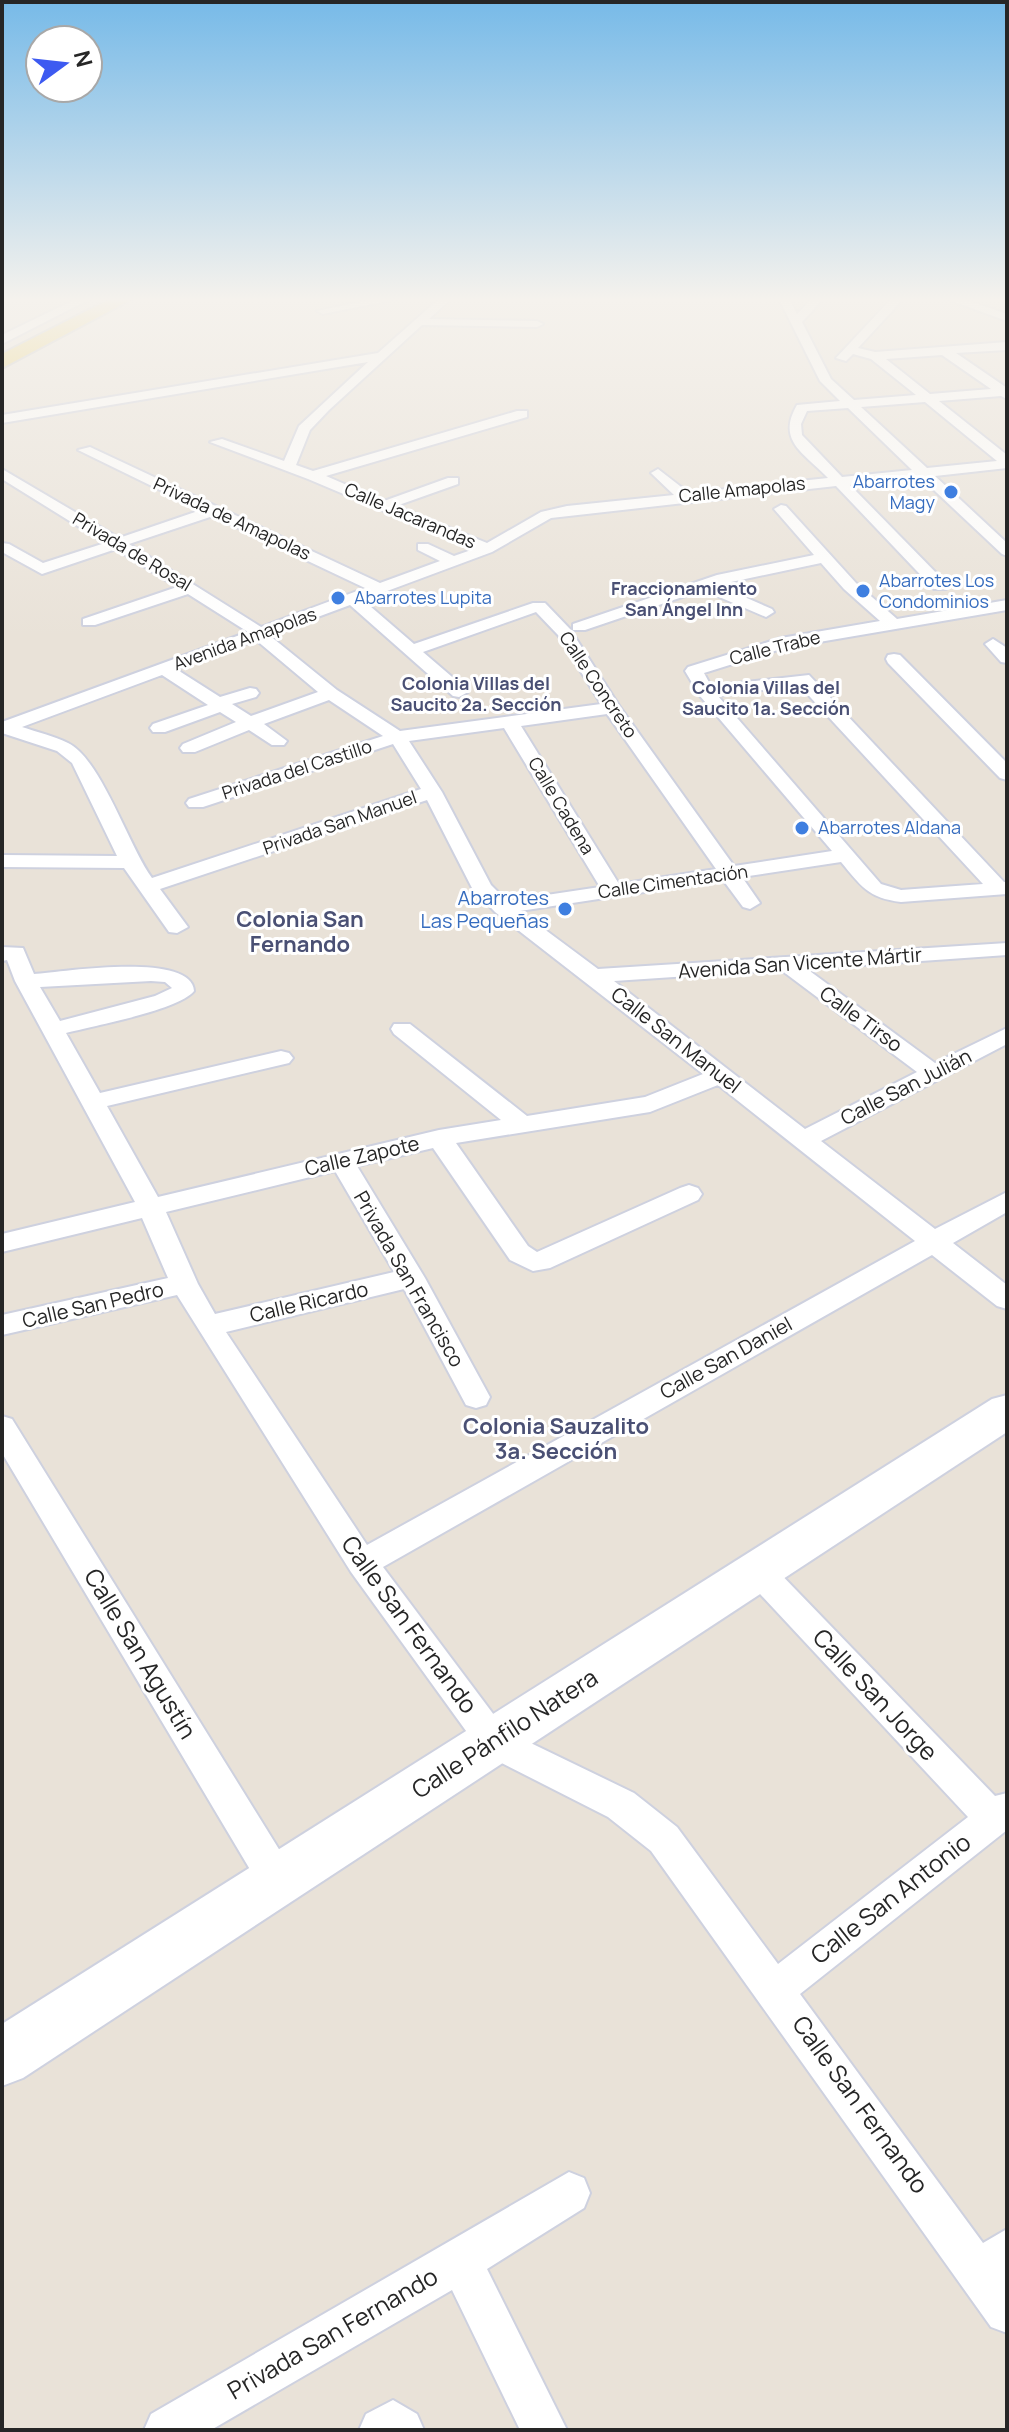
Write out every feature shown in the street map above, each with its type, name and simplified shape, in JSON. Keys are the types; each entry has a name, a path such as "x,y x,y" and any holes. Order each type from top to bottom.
{"main road":[{"name":"Calle Pánfilo Natera","path":"5,2048 277,1880 1007,1411"}],"street":[{"path":"2,419 53,410"},
{"path":"288,467 304,429 323,410"},
{"path":"800,410 794,424 795,436 940,586"},
{"path":"855,410 1007,551"},
{"path":"944,410 1007,463"},
{"path":"313,476 522,414"},
{"name":"Calle Jacarandas","path":"217,442 313,476 487,549"},
{"name":"Privada de Amapolas","path":"85,450 379,589"},
{"name":"Calle Amapolas","path":"487,549 546,515 684,496 1007,463"},
{"name":"Privada de Rosal","path":"2,473 252,626 331,694 397,737"},
{"path":"658,473 684,496"},
{"path":"385,505 453,481"},
{"path":"781,509 850,586 892,623"},
{"path":"4,547 42,569 213,511"},
{"path":"423,547 454,562"},
{"name":"Avenida Amapolas","path":"3,728 487,549"},
{"path":"579,627 704,585 789,563 824,558"},
{"path":"704,585 766,612"},
{"path":"89,622 190,588"},
{"path":"352,599 459,692"},
{"name":"Calle Trabe","path":"706,692 694,671 781,643 1007,605"},
{"name":"Calle Concreto","path":"413,650 539,606 564,632 612,708 750,903"},
{"path":"993,644 1007,658"},
{"path":"894,659 1007,774"},
{"path":"164,669 278,741"},
{"path":"706,692 803,679 1003,888"},
{"path":"706,692 874,888 885,894 1003,888"},
{"path":"159,728 250,693"},
{"path":"189,748 331,694"},
{"name":"Privada del Castillo","path":"196,803 397,737 612,708"},
{"name":"Calle Cadena","path":"509,721 613,891"},
{"path":"3,728 63,747 80,760 130,862 177,927"},
{"name":"Calle San Manuel","path":"397,737 432,792 482,888 502,908 1007,1299"},
{"name":"Privada San Manuel","path":"147,886 432,792"},
{"name":"Calle Cimentación","path":"502,908 845,855"},
{"path":"4,861 130,862"},
{"name":"Avenida San Vicente Mártir","path":"593,976 1007,949"},
{"name":"Calle San Fernando","path":"2,954 15,953 26,981 150,1206 184,1284 208,1326 362,1563 494,1742 621,1805 664,1839 776,1989 994,2262 1007,2311"},
{"name":"Calle Tirso","path":"788,965 934,1073"},
{"path":"26,981 157,973 178,979 183,985 183,991 163,1001 53,1030"},
{"path":"402,1029 521,1124"},
{"name":"Calle San Julián","path":"804,1140 1007,1035"},
{"path":"93,1102 281,1058"},
{"name":"Calle Zapote","path":"2,1243 439,1138 650,1104 721,1075"},
{"path":"439,1138 519,1253 533,1262 550,1259 689,1194"},
{"name":"Privada San Francisco","path":"341,1161 411,1278 476,1397"},
{"name":"Calle San Daniel","path":"362,1563 1007,1201"},
{"name":"Calle Ricardo","path":"208,1326 411,1278"},
{"name":"Calle San Pedro","path":"2,1325 184,1284"},
{"name":"Calle San Agustín","path":"2,1427 277,1880"},
{"name":"Calle San Jorge","path":"758,1571 1000,1814"},
{"name":"Calle San Antonio","path":"776,1989 1000,1814"},
{"path":"460,2261 569,2193"},
{"name":"Privada San Fernando","path":"167,2430 460,2261 544,2430"},
{"path":"382,2430 393,2423 401,2430"}],"place":[{"name":"Abarrotes Magy","path":"951,492"},
{"name":"Abarrotes Los Condominios","path":"863,591"},
{"name":"Abarrotes Lupita","path":"338,598"},
{"name":"Abarrotes Aldana","path":"802,828"},
{"name":"Abarrotes Las Pequeñas","path":"565,909"}],"district":[{"name":"Fraccionamiento San Ángel Inn","path":"684,599"},
{"name":"Colonia Villas del Saucito 2a. Sección","path":"476,694"},
{"name":"Colonia Villas del Saucito 1a. Sección","path":"766,698"},
{"name":"Colonia San Fernando","path":"300,932"},
{"name":"Colonia Sauzalito 3a. Sección","path":"556,1438"}]}
